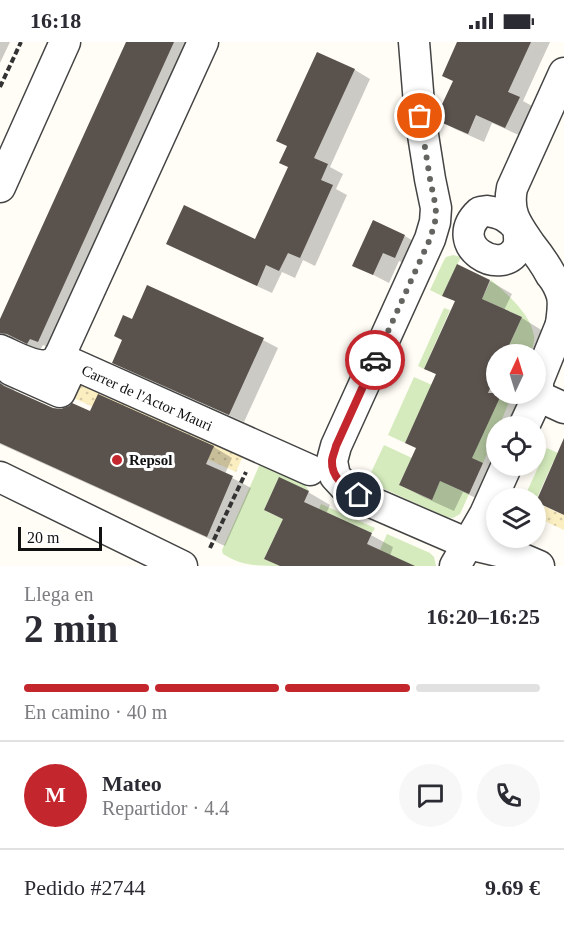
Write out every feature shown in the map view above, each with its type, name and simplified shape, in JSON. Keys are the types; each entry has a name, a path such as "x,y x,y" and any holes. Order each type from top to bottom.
{"street":[{"path":"0,187 65,42"},
{"path":"0,350 27,362 48,366 55,362 61,353 202,42"},
{"path":"322,473 332,461 336,446 437,224 420,116 414,42"},
{"path":"480,212 471,222 467,238 483,255 500,261 508,258 519,245 518,228 511,208 512,188 561,89"},
{"path":"437,224 480,212 497,212 505,215 559,279 562,295 562,320 538,381 551,402 535,416"},
{"path":"437,224 483,255 517,273 559,279"},
{"name":"Carrer de l'Actor Mauri","path":"0,365 60,392 73,364 258,447 322,473 462,555 511,554 539,566"},
{"path":"462,555 485,514 502,476"},
{"path":"0,477 182,566"},
{"path":"0,496 142,566"}],"path":[{"path":"0,87 21,42"},
{"path":"210,549 258,447"}],"green space":[{"path":"453,255 461,257 442,296 430,290 444,260"},
{"path":"491,280 523,312 532,328 533,344 510,344 522,317 482,299"},
{"path":"444,308 450,310 424,369 418,366"},
{"path":"479,335 499,344 486,344 486,382 463,372"},
{"path":"414,377 432,385 405,443 388,435"},
{"path":"490,404 508,404 503,416 486,416 486,456 483,463 443,445"},
{"path":"384,445 412,458 399,485 431,500 440,481 469,494 460,514 453,518 446,517 367,481"},
{"path":"547,448 564,456 564,467 553,462 541,488 529,488 534,476 546,476"},
{"path":"264,455 304,483 309,491 279,478 264,510 283,519 264,559 280,566 243,563 223,554 222,550"},
{"path":"321,504 375,528 372,533 319,509"},
{"path":"387,534 430,553 434,557 436,566 404,566 405,562 380,550"}],"sand":[{"path":"77,372 246,449 236,472 67,395"},
{"path":"546,507 564,515 564,530 546,522"}],"building":[{"path":"126,42 174,42 38,342 30,339 27,344 0,333 0,319"},
{"path":"457,42 531,42 508,92 520,97 505,128 476,115 468,134 438,121 437,115 453,81 442,76"},
{"path":"317,52 355,69 314,158 328,164 321,180 333,185 300,258 288,253 279,271 266,265 257,286 166,244 184,205 255,239 288,167 279,163 287,146 276,141"},
{"path":"373,220 405,235 395,258 383,253 373,275 352,266"},
{"path":"457,264 490,280 482,299 522,317 510,344 486,344 486,404 497,404 491,416 486,416 486,428 472,458 483,463 469,494 440,481 432,500 399,485 416,448 405,443 436,374 424,369 455,301 442,296"},
{"path":"147,285 264,338 229,415 112,363 122,340 114,336 123,315 132,319"},
{"name":"Repsol","path":"0,383 53,408 61,409 72,403 90,411 98,394 214,446 206,464 233,476 207,537 0,443"},
{"path":"564,438 564,515 546,507 546,488 542,488"},
{"path":"279,477 309,491 304,502 372,533 367,544 415,566 280,566 264,559 283,519 264,510"}],"way so far":[{"path":"375,360 430,239 435,222 436,208 420,116"}],"place":[{"name":"Repsol","path":"117,460"}],"route":[{"path":"359,495 347,489 335,476 332,461 336,446 375,360"}]}
